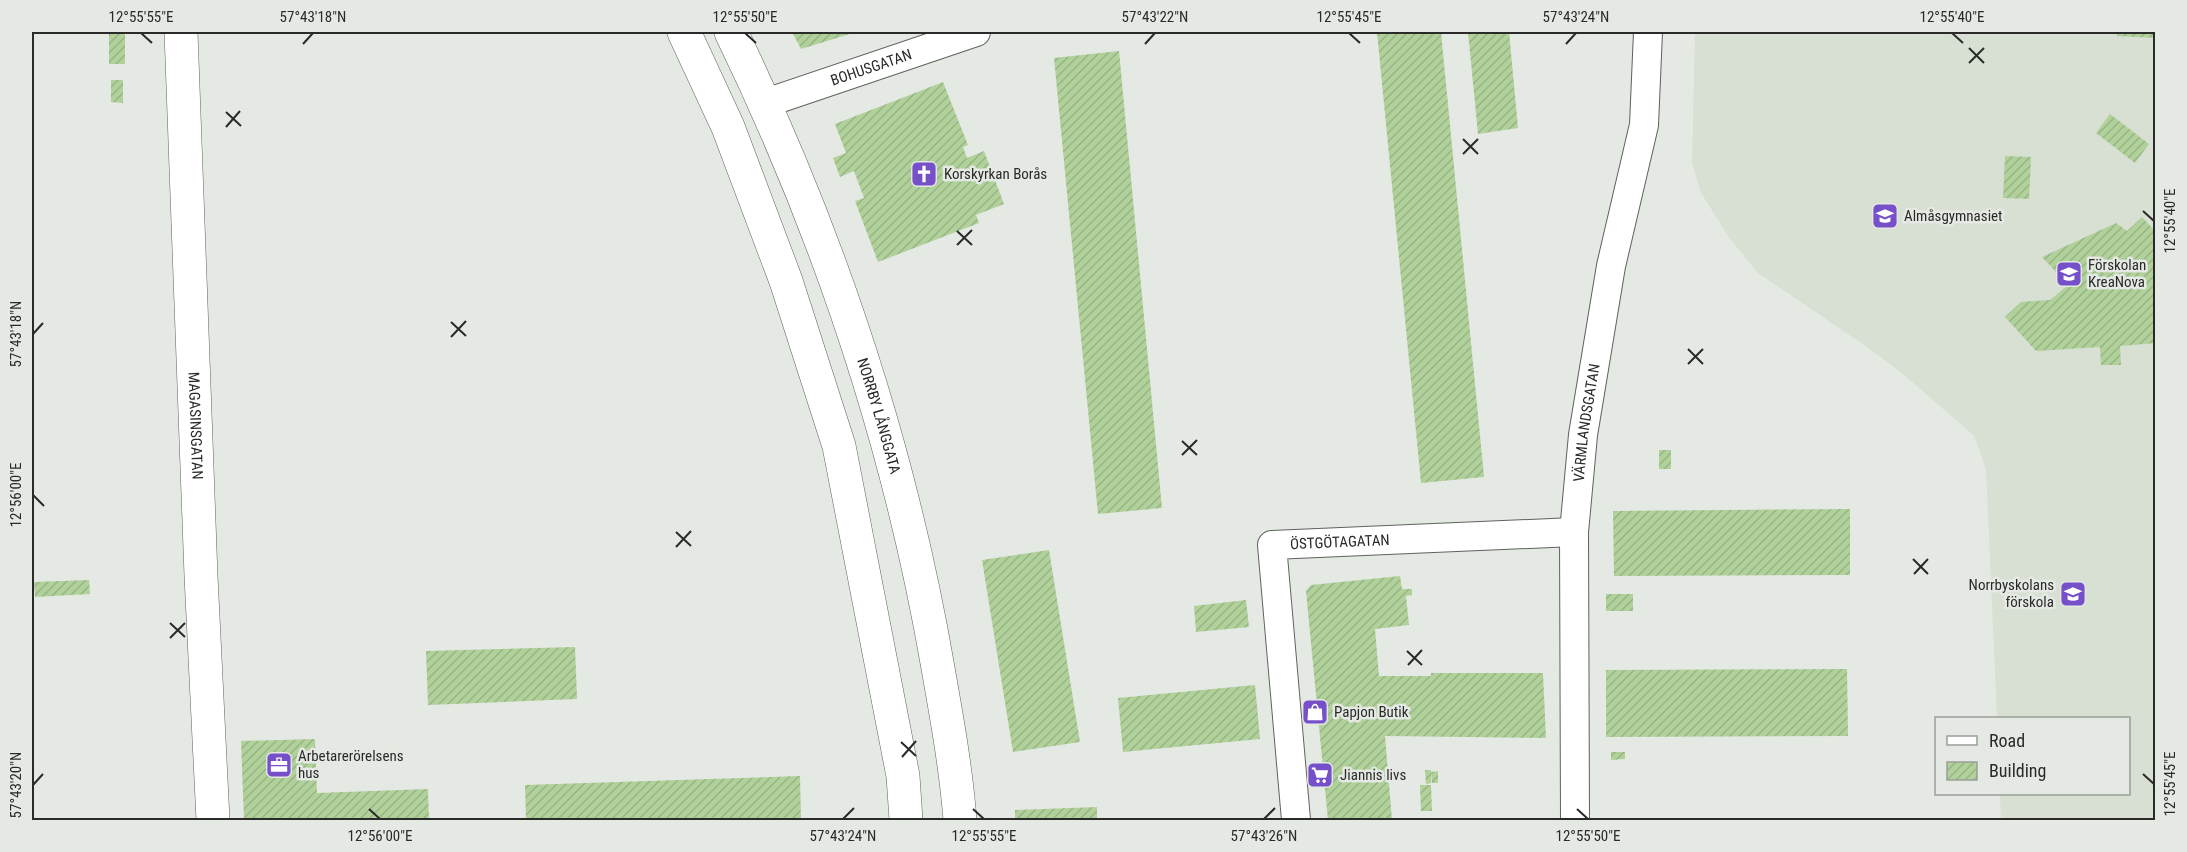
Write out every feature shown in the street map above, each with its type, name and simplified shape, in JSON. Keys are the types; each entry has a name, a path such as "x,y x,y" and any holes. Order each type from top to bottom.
{"main road":[{"name":"MAGASINSGATAN","path":"181,32 201,576 213,820"},
{"path":"684,32 728,128 786,281 839,446 903,776 906,820"},
{"name":"NORRBY LÅNGGATA","path":"731,32 766,103 836,283 885,432 928,608 957,778 960,820"}],"street":[{"name":"BOHUSGATAN","path":"766,103 976,32"},
{"name":"VÄRMLANDSGATAN","path":"1575,820 1574,532 1583,435 1611,266 1644,125 1648,32"},
{"name":"ÖSTGÖTAGATAN","path":"1296,820 1272,545 1574,532"}],"shaded area":[{"path":"1695,32 2155,32 2155,820 2001,820 2000,795 2130,795 2130,717 1997,717 1986,469 1974,436 1902,373 1758,273 1730,239 1701,193 1692,163"}],"building":[{"path":"109,32 125,32 125,64 109,64"},
{"path":"792,32 856,32 801,49"},
{"path":"1377,32 1441,32 1484,477 1421,483"},
{"path":"1468,32 1509,32 1518,128 1478,134"},
{"path":"2117,32 2156,32 2156,38 2117,36"},
{"path":"1119,51 1162,508 1098,514 1054,58"},
{"path":"111,80 123,80 123,103 111,102"},
{"name":"Korskyrkan Borås","path":"943,82 968,145 963,147 967,158 984,151 1004,204 976,215 979,223 878,262 855,201 864,198 854,171 840,177 833,158 846,153 835,124"},
{"path":"2110,114 2149,144 2135,163 2096,133"},
{"path":"2005,156 2031,157 2029,199 2003,198"},
{"path":"2142,217 2156,232 2156,343 2120,346 2121,365 2101,365 2100,347 2036,351 2005,317 2021,302 2050,300 2068,285 2042,257 2116,223 2127,231"},
{"path":"1659,450 1671,450 1671,469 1659,469"},
{"path":"1850,509 1850,575 1614,576 1613,511"},
{"path":"1049,550 1080,742 1013,752 982,560"},
{"path":"1400,576 1402,589 1412,589 1412,595 1406,596 1409,625 1375,629 1379,676 1431,676 1431,673 1543,673 1546,738 1385,736 1392,820 1328,820 1306,591 1311,585"},
{"path":"89,580 90,594 35,597 34,582"},
{"path":"1606,594 1633,594 1633,611 1606,611"},
{"path":"1246,600 1249,627 1196,632 1194,606"},
{"path":"575,647 577,699 428,705 426,651"},
{"path":"1847,669 1848,736 1606,737 1606,670"},
{"path":"1255,685 1260,739 1123,752 1118,698"},
{"name":"Arbetarerörelsens hus","path":"314,739 317,793 428,789 429,820 244,820 241,741"},
{"path":"1611,752 1625,752 1625,759 1611,760"},
{"path":"1425,770 1431,770 1431,783 1426,784"},
{"path":"1438,771 1438,783 1432,783 1431,772"},
{"path":"800,776 801,820 526,820 525,785"},
{"path":"1420,785 1431,785 1432,811 1421,811"},
{"path":"1097,807 1097,820 1015,820 1015,810"}],"place":[{"name":"Korskyrkan Borås","path":"924,174"},
{"name":"Almåsgymnasiet","path":"1885,216"},
{"name":"Förskolan KreaNova","path":"2069,274"},
{"name":"Norrbyskolans förskola","path":"2073,594"},
{"name":"Papjon Butik","path":"1315,712"},
{"name":"Arbetarerörelsens hus","path":"279,765"},
{"name":"Jiannis livs","path":"1320,775"}]}
